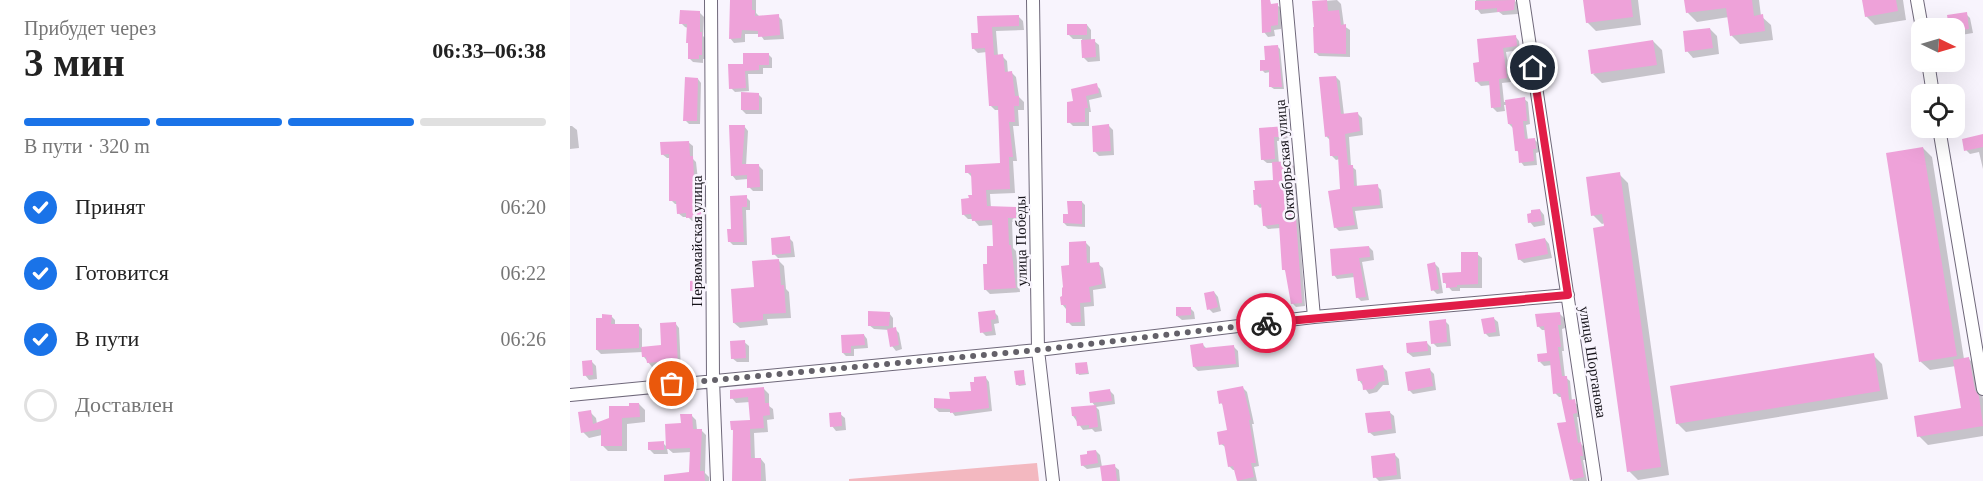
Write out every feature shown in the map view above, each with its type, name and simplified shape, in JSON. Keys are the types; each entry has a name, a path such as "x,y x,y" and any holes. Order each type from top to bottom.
{"street":[{"name":"Первомайская улица","path":"711,0 713,380 717,481"},
{"name":"улица Победы","path":"1033,0 1038,350 1053,481"},
{"name":"Октябрьская улица","path":"1286,0 1314,317"},
{"name":"улица Шортанова","path":"1523,0 1595,479"},
{"path":"1917,0 1920,18"},
{"path":"1941,138 1983,390"},
{"path":"570,395 1038,350 1314,317 1568,295"}],"shaded area":[{"path":"1037,463 1039,481 849,481 849,479"}],"building":[{"path":"730,0 752,0 752,10 755,10 755,16 779,14 780,35 758,37 758,31 742,30 741,38 729,39"},
{"path":"1261,0 1270,0 1271,4 1278,3 1278,25 1271,26 1271,32 1262,33"},
{"path":"1327,0 1328,11 1339,10 1341,25 1346,24 1346,54 1314,53 1312,1"},
{"path":"1515,0 1514,10 1497,12 1497,8 1475,10 1475,1"},
{"path":"1583,0 1631,0 1633,17 1586,23"},
{"path":"1684,0 1752,0 1754,16 1763,14 1765,31 1730,36 1726,8 1686,13"},
{"path":"1862,0 1896,0 1898,11 1865,17"},
{"path":"680,10 700,11 702,55 699,55 699,59 688,59 687,24 679,24"},
{"path":"1967,12 1969,29 1965,30 1965,18 1947,18 1947,15"},
{"path":"1019,15 1019,26 992,27 994,55 1003,54 1005,72 1012,71 1015,96 1019,96 1019,106 1014,106 1015,122 1009,122 1013,157 1009,157 1010,189 986,190 987,206 1016,207 1016,218 1008,218 1009,245 1011,245 1016,288 984,290 983,264 987,264 987,246 993,246 992,220 972,221 971,214 962,215 961,199 972,195 971,173 965,173 965,165 1000,163 998,106 989,106 985,48 972,49 971,33 978,33 977,16"},
{"path":"1067,24 1087,24 1087,35 1067,35"},
{"path":"1710,28 1713,48 1685,52 1683,31"},
{"path":"1516,35 1517,46 1503,48 1507,78 1499,79 1501,107 1491,108 1489,81 1475,82 1473,63 1479,62 1477,39"},
{"path":"1095,39 1096,57 1082,58 1081,40"},
{"path":"1653,40 1657,65 1591,74 1588,50"},
{"path":"1278,45 1282,87 1269,87 1269,70 1260,71 1260,60 1265,60 1264,46"},
{"path":"743,53 769,53 769,65 759,65 759,70 745,71 746,88 729,89 728,64 743,64"},
{"path":"1336,76 1341,114 1358,112 1360,131 1345,134 1348,165 1353,165 1354,186 1378,184 1380,205 1352,207 1355,225 1334,228 1328,191 1340,189 1338,156 1330,156 1329,136 1325,137 1319,77"},
{"path":"685,77 698,78 697,121 683,121"},
{"path":"1097,83 1099,93 1086,96 1088,108 1085,108 1085,122 1067,123 1067,102 1073,101 1071,89"},
{"path":"741,92 759,93 759,110 741,110"},
{"path":"1525,97 1527,121 1523,121 1525,139 1535,138 1536,149 1533,149 1534,161 1519,163 1518,151 1515,151 1512,124 1508,124 1505,100"},
{"path":"1109,124 1111,151 1093,152 1092,126"},
{"path":"729,125 745,125 742,164 759,164 760,187 747,188 747,175 731,176"},
{"path":"1285,126 1286,137 1274,137 1275,159 1261,160 1259,128"},
{"path":"1983,134 1983,147 1964,151 1962,139"},
{"path":"689,141 690,156 693,156 694,178 700,178 702,217 686,218 686,213 677,214 676,201 669,201 669,154 661,155 660,142"},
{"path":"1923,147 1957,356 1919,362 1886,153"},
{"path":"1292,161 1302,303 1291,304 1285,270 1282,270 1279,224 1263,226 1261,204 1254,205 1253,190 1255,190 1254,181 1273,180 1272,162"},
{"path":"1620,172 1661,467 1627,472 1593,228 1604,226 1602,214 1591,216 1586,177"},
{"path":"747,195 747,207 742,207 744,242 728,242 727,229 731,229 730,196"},
{"path":"1067,201 1082,201 1082,224 1063,223 1063,214 1068,214"},
{"path":"1540,209 1542,221 1528,223 1527,214 1531,213 1531,210"},
{"path":"790,236 791,253 772,255 771,238"},
{"path":"1545,238 1548,254 1518,260 1515,244"},
{"path":"1086,241 1087,263 1099,262 1102,284 1089,287 1091,302 1080,303 1081,322 1066,323 1066,305 1061,305 1060,297 1063,287 1061,266 1069,265 1069,242"},
{"path":"1369,246 1370,257 1359,258 1366,297 1356,298 1353,273 1332,276 1330,249"},
{"path":"1461,252 1478,252 1478,284 1446,288 1442,273 1461,272"},
{"path":"779,259 786,313 763,314 763,320 733,323 731,289 754,287 752,261"},
{"path":"1435,262 1439,289 1431,291 1427,264"},
{"path":"703,280 703,290 690,291 690,281"},
{"path":"1214,291 1218,307 1207,310 1204,293"},
{"path":"1176,307 1191,307 1191,315 1176,316"},
{"path":"995,310 996,319 991,320 992,331 980,333 978,312"},
{"path":"868,311 890,312 889,326 868,326"},
{"path":"1560,312 1561,325 1558,325 1561,347 1558,347 1562,376 1567,376 1569,400 1575,399 1577,413 1573,414 1578,443 1581,442 1583,456 1580,456 1584,477 1570,480 1557,423 1566,422 1560,393 1553,394 1550,361 1538,362 1537,354 1547,353 1544,326 1537,327 1535,314"},
{"path":"602,314 612,315 611,324 639,324 639,348 596,350 596,318 602,318"},
{"path":"1494,317 1496,332 1484,334 1481,319"},
{"path":"1446,319 1447,342 1431,344 1429,321"},
{"path":"676,322 678,367 669,367 669,361 647,363 646,357 642,357 641,347 661,345 660,323"},
{"path":"896,327 899,345 890,347 887,329"},
{"path":"864,334 865,345 851,346 851,353 842,353 841,335"},
{"path":"745,340 746,358 731,359 730,341"},
{"path":"1427,341 1428,351 1407,353 1406,343"},
{"path":"1203,343 1204,348 1234,345 1236,364 1193,367 1190,345"},
{"path":"1874,353 1880,391 1676,424 1670,386"},
{"path":"1969,357 1975,390 1979,396 1983,426 1917,437 1914,416 1961,408 1953,360"},
{"path":"592,360 593,375 583,376 582,361"},
{"path":"1087,362 1088,373 1076,374 1075,363"},
{"path":"1383,365 1385,381 1379,382 1373,389 1363,390 1362,381 1358,381 1356,369"},
{"path":"1430,368 1433,386 1408,391 1405,372"},
{"path":"1024,370 1025,384 1016,385 1014,371"},
{"path":"986,376 989,408 950,413 950,409 934,408 934,398 950,399 949,392 971,391 970,382 974,382 974,377"},
{"path":"1243,386 1251,420 1249,420 1256,463 1251,463 1254,477 1237,481 1233,466 1228,467 1224,444 1219,445 1217,432 1227,430 1222,403 1219,404 1217,391"},
{"path":"764,387 765,403 769,403 770,415 763,416 764,428 750,429 751,458 761,458 761,481 732,481 733,430 731,430 730,421 750,420 748,397 730,399 730,390"},
{"path":"1110,389 1112,401 1090,403 1089,392"},
{"path":"629,403 639,403 640,417 622,418 622,446 601,446 601,429 581,433 578,412 591,410 593,424 609,418 609,406 629,406"},
{"path":"1096,405 1098,427 1077,426 1076,416 1072,416 1071,407"},
{"path":"1390,411 1392,429 1368,433 1365,413"},
{"path":"841,412 842,426 830,427 829,413"},
{"path":"680,414 692,414 693,429 702,429 700,471 704,471 705,481 664,481 664,475 689,472 690,448 666,449 665,424 681,423"},
{"path":"664,441 664,450 648,450 648,442"},
{"path":"1096,450 1098,463 1081,466 1080,455"},
{"path":"1395,453 1397,475 1373,478 1371,456"},
{"path":"1115,464 1117,481 1102,481 1100,466"}],"way so far":[{"path":"672,384 1038,350 1266,323"}],"route":[{"path":"1266,323 1568,295 1533,68"}]}
